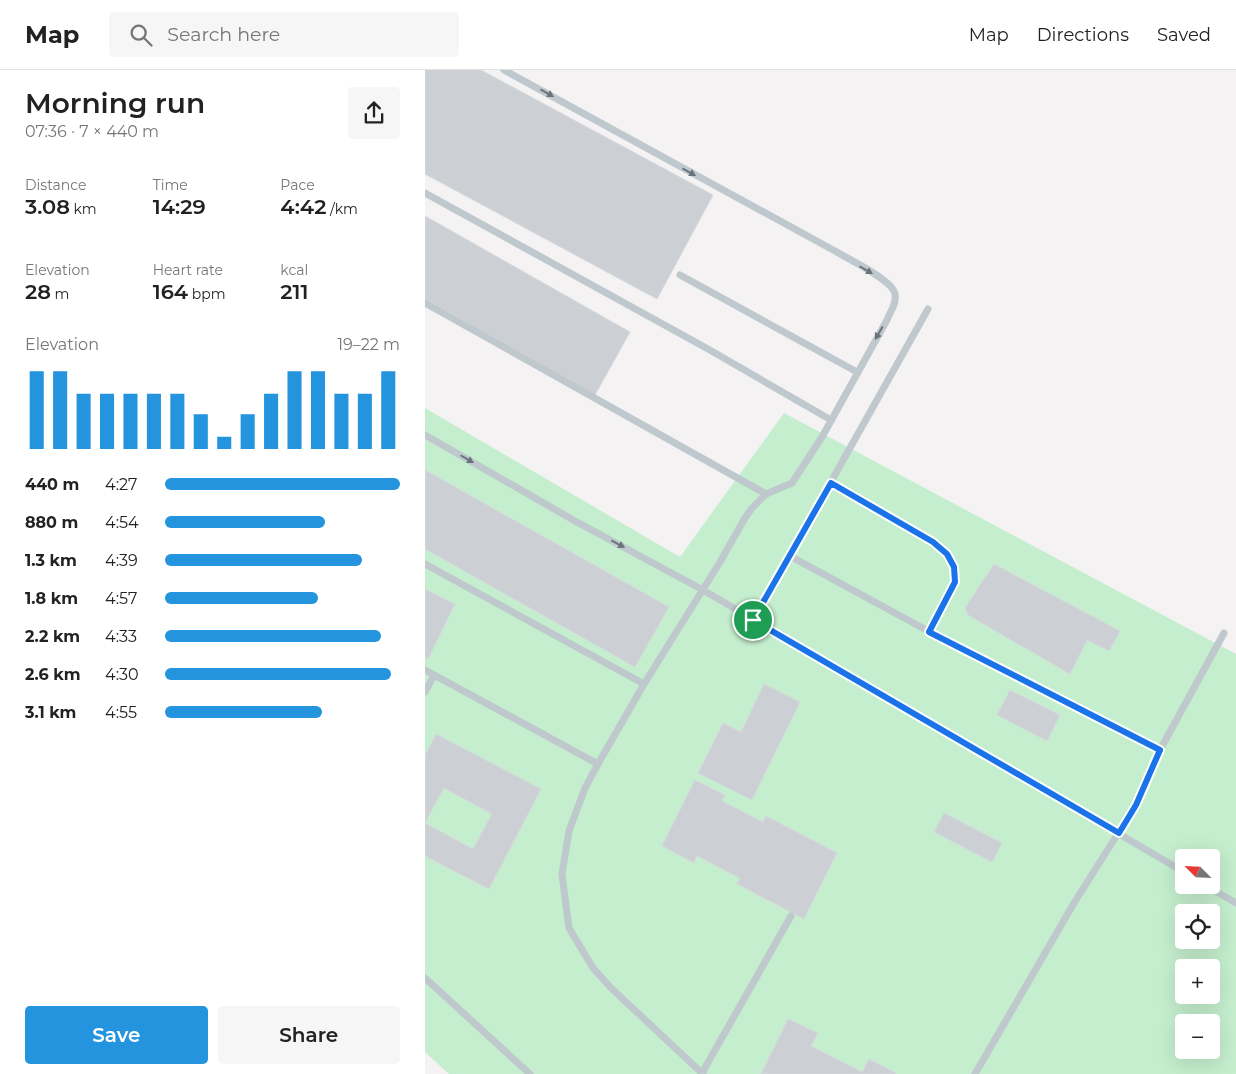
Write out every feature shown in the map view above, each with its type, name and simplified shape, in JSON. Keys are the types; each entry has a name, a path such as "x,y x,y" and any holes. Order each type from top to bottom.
{"lane":[{"path":"504,70 835,251 889,283 895,292 895,301 887,320 822,437 792,483 766,494 751,508 703,590 644,684 598,764 585,788 569,831 562,874 569,928 593,968 611,988 702,1074 791,916"},
{"path":"425,193 708,349 831,420"},
{"path":"680,275 857,372"},
{"path":"425,303 766,494"},
{"path":"753,620 928,309"},
{"path":"425,435 575,521 703,590 1175,867"},
{"path":"831,483 933,542 947,554 954,567 955,582 929,632"},
{"path":"790,556 929,632 1160,750"},
{"path":"425,564 644,684"},
{"path":"975,1074 1075,903 1136,805 1160,750 1224,633"},
{"path":"425,670 598,764"},
{"path":"425,692 434,675"},
{"path":"1220,894 1236,903"},
{"path":"425,978 530,1074"}],"green space":[{"path":"425,408 680,557 784,413 1236,654 1236,1074 449,1074 425,1052"}],"building":[{"path":"425,70 481,70 713,195 657,299 425,174"},
{"path":"425,216 630,332 595,395 425,299"},
{"path":"425,470 669,607 635,667 425,549"},
{"path":"994,564 1120,631 1109,651 1087,640 1070,674 968,615 965,608"},
{"path":"425,589 455,604 428,659 425,657"},
{"path":"764,684 800,702 752,800 698,773 723,723 741,732"},
{"path":"1010,690 1060,715 1047,741 997,715"},
{"path":"436,734 541,789 489,889 425,856 425,823 425,755","holes":["444,788 492,814 473,849 425,823"]},
{"path":"695,780 725,795 722,801 763,822 766,816 837,853 804,919 737,884 740,878 697,856 694,863 662,846"},
{"path":"944,813 1002,843 992,862 934,832"},
{"path":"788,1019 818,1033 811,1046 862,1072 869,1059 896,1073 761,1074"}],"route":[{"path":"831,483 933,542 947,554 954,567 955,582 929,632 1160,750 1136,805 1119,833 753,620 831,483"}]}
